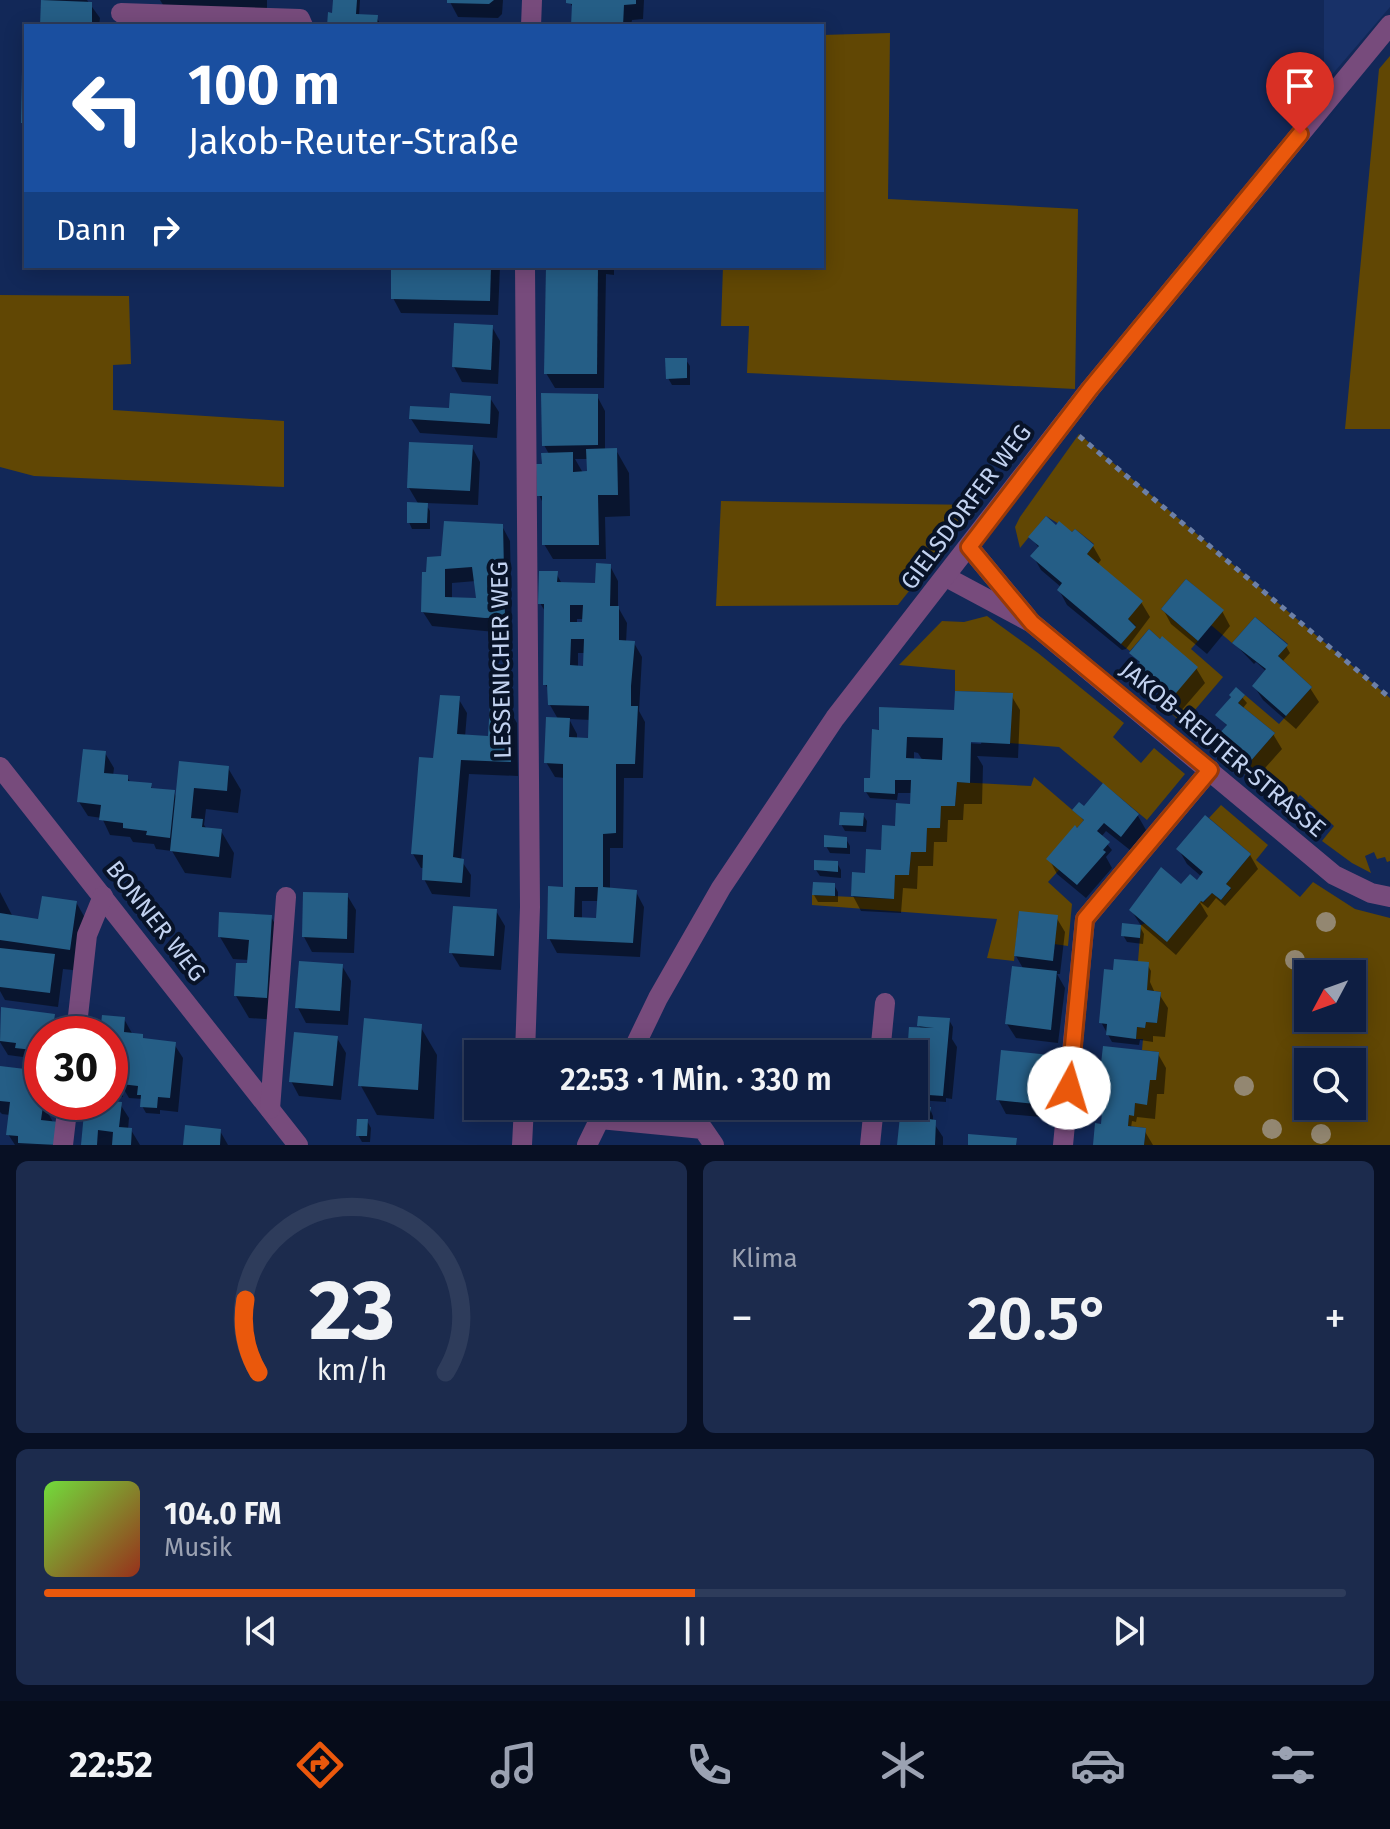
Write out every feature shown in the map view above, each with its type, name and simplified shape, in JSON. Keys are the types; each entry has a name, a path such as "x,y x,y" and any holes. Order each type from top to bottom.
{"street":[{"path":"531,24 532,0"},
{"path":"121,13 301,15"},
{"name":"GIELSDORFER WEG","path":"638,1040 686,947 764,820 835,718 1064,423 1390,25"},
{"name":"LESSENICHER WEG","path":"525,268 530,907 525,1040"},
{"name":"JAKOB-REUTER-STRASSE","path":"969,547 1032,623 1334,875 1371,893 1390,897"},
{"name":"JAKOB-REUTER-STRASSE","path":"946,577 1032,623"},
{"name":"BONNER WEG","path":"0,767 298,1145"},
{"path":"1063,1145 1085,919 1210,770"},
{"path":"78,1016 87,935 103,896"},
{"path":"270,1109 286,897"},
{"path":"881,1040 885,1003"},
{"path":"63,1145 66,1120"},
{"path":"522,1145 523,1120"},
{"path":"587,1145 599,1120"},
{"path":"650,1120 703,1129 714,1145"},
{"path":"870,1145 873,1120"}],"path":[{"path":"1064,423 1390,698"}],"shaded area":[{"path":"1324,0 1390,0 1390,7 1324,84"},
{"path":"890,33 888,199 1078,209 1075,389 747,373 749,326 721,326 723,268 824,268 824,35"},
{"path":"1390,56 1390,429 1345,429 1379,69"},
{"path":"0,295 129,296 131,364 113,365 113,410 284,421 284,487 34,476 0,467"},
{"path":"1079,434 1390,698 1390,861 1387,862 1385,857 1377,859 1374,852 1365,856 1371,873 1352,863 1322,841 1334,826 1300,795 1287,809 1230,762 1237,753 1249,763 1275,733 1238,703 1245,695 1279,724 1312,687 1278,656 1288,644 1255,617 1232,643 1211,625 1223,610 1186,579 1161,609 1198,641 1191,649 1223,677 1183,724 1155,699 1162,691 1162,637 1160,639 1149,629 1130,651 1121,644 1136,626 1128,619 1087,554 1094,544 1075,529 1072,532 1046,516 1020,548 1015,527 1020,517"},
{"path":"721,501 977,505 898,605 716,606"},
{"path":"987,616 1124,723 1113,737 1141,763 1154,748 1185,774 1147,820 1059,747 1010,743 1012,693 955,691 955,670 899,665 942,621 964,622"},
{"path":"1034,777 1084,820 1077,828 1075,826 1059,870 1048,882 1072,904 1068,946 1054,944 1019,911 1014,961 987,958 997,919 812,905 812,895 893,899 895,875 909,875 911,852 926,852 927,828 941,806 955,806 957,782 1031,786"},
{"path":"1221,805 1268,845 1256,860 1300,897 1313,882 1355,909 1390,918 1390,1145 1144,1145 1146,1128 1128,1126 1129,1115 1134,1115 1135,1103 1147,1104 1150,1080 1156,1079 1159,1052 1142,1050 1143,1039 1136,1039 1137,1027 1145,1028 1146,1022 1157,1023 1161,992 1147,990 1138,961 1141,925 1204,902 1212,893 1221,900 1231,889 1226,884 1251,854 1209,818"}],"building":[{"path":"41,0 92,2 92,24 40,24"},
{"path":"333,0 357,0 356,14 378,15 377,24 327,24 328,12 332,13"},
{"path":"447,0 494,0 489,4 447,3"},
{"path":"566,0 636,0 636,4 624,5 623,24 571,24 572,4 566,3"},
{"path":"22,71 24,71 24,123 21,123"},
{"path":"391,268 491,268 490,301 391,299"},
{"path":"546,268 598,268 597,374 544,374"},
{"path":"454,323 493,325 491,370 452,367"},
{"path":"665,358 687,358 687,378 666,379"},
{"path":"450,393 491,396 490,424 409,419 410,406 449,408"},
{"path":"541,393 598,394 598,445 542,446"},
{"path":"409,442 473,445 470,491 407,488"},
{"path":"617,448 618,495 598,495 599,545 542,545 542,496 537,496 536,464 542,464 541,453 573,452 573,472 587,471 586,449"},
{"path":"407,502 428,503 427,523 407,523"},
{"path":"1046,516 1056,525 1059,521 1072,532 1075,529 1094,545 1087,554 1143,601 1128,619 1136,627 1121,644 1057,590 1062,583 1030,556 1039,546 1028,537"},
{"path":"444,521 503,524 505,617 421,612 422,572 426,572 427,557 441,556","holes":["472,567 476,598 445,597 445,569"]},
{"path":"596,563 611,564 610,606 619,606 619,640 635,641 631,706 638,706 635,764 616,764 616,833 603,834 603,887 637,890 633,943 547,939 548,886 563,887 563,764 544,763 546,717 570,718 569,737 588,738 589,706 548,705 547,685 543,685 544,604 538,604 539,571 558,571 557,582 595,583","holes":["570,605 583,605 582,622 570,622","571,639 584,639 583,666 570,665","575,887 598,887 596,918 574,917"]},
{"path":"1186,579 1224,610 1198,641 1161,609"},
{"path":"1255,617 1288,645 1278,656 1312,687 1286,716 1252,686 1266,669 1232,643"},
{"path":"1149,629 1160,639 1162,636 1198,667 1171,699 1135,668 1140,662 1129,653"},
{"path":"1236,687 1245,695 1238,703 1275,733 1249,763 1217,736 1227,725 1215,715"},
{"path":"955,691 1013,693 1010,744 971,742 970,783 957,782 955,806 941,806 940,828 927,828 926,852 911,852 909,875 895,875 894,899 851,896 852,872 865,873 866,849 881,850 882,825 895,826 896,803 910,804 911,780 895,780 895,794 864,792 864,778 870,778 872,729 879,730 879,707 954,710","holes":["907,737 943,738 942,760 906,758"]},
{"path":"440,695 460,696 457,734 488,736 490,704 509,706 511,762 461,760 453,857 464,859 462,883 422,880 423,855 411,854 419,757 433,758"},
{"path":"83,749 106,751 104,773 128,775 128,781 152,783 151,788 175,790 170,838 123,828 123,823 99,820 101,805 77,802"},
{"path":"179,761 229,766 227,791 194,788 191,818 203,819 202,827 222,829 219,857 170,851"},
{"path":"1103,783 1139,814 1121,837 1104,823 1097,831 1110,842 1103,850 1106,852 1077,885 1046,859 1075,825 1077,828 1084,820 1072,810 1079,802 1084,806"},
{"path":"840,812 864,813 863,826 839,825"},
{"path":"1205,815 1251,854 1226,884 1231,888 1221,900 1212,893 1201,901 1167,942 1129,910 1161,867 1181,884 1190,874 1197,880 1203,872 1176,849"},
{"path":"824,835 847,837 847,848 824,847"},
{"path":"814,860 838,861 838,872 814,870"},
{"path":"813,882 835,883 835,896 812,895"},
{"path":"303,892 348,893 347,939 302,937"},
{"path":"42,896 77,901 70,950 0,940 0,913 38,919"},
{"path":"453,906 497,909 494,956 449,953"},
{"path":"1019,911 1058,915 1053,961 1014,956"},
{"path":"219,912 272,915 267,998 234,996 236,963 247,963 249,940 218,937"},
{"path":"1122,923 1141,925 1140,938 1121,936"},
{"path":"0,948 55,954 50,993 0,987"},
{"path":"1114,959 1149,962 1147,990 1161,992 1157,1023 1146,1022 1145,1028 1137,1027 1136,1039 1106,1035 1107,1024 1099,1023 1104,969 1113,970"},
{"path":"299,961 343,964 340,1011 295,1008"},
{"path":"1012,966 1057,971 1051,1030 1005,1024"},
{"path":"1,1007 55,1014 24,1016 24,1049 15,1048 16,1043 0,1041"},
{"path":"918,1016 950,1018 943,1096 928,1095 928,1040 908,1040 909,1027 934,1028 917,1026"},
{"path":"364,1018 422,1024 418,1090 358,1086"},
{"path":"128,1032 143,1034 143,1038 176,1042 170,1098 158,1097 157,1108 140,1107 138,1086 128,1085"},
{"path":"294,1032 338,1036 333,1086 289,1082"},
{"path":"1103,1046 1159,1052 1156,1080 1150,1080 1147,1105 1135,1103 1134,1116 1129,1115 1128,1126 1146,1128 1144,1145 1093,1145 1095,1123 1101,1124 1102,1112 1099,1112 1100,1100 1097,1099"},
{"path":"1001,1050 1050,1055 1045,1105 996,1100"},
{"path":"0,1066 24,1069 24,1120 59,1122 57,1145 18,1143 18,1136 6,1135 10,1102 0,1101"},
{"path":"928,1107 931,1107 929,1119 936,1120 935,1145 897,1145 900,1120 928,1120"},
{"path":"357,1119 368,1119 367,1136 356,1136"},
{"path":"83,1120 120,1120 119,1127 132,1128 131,1145 112,1145 113,1132 98,1130 97,1145 81,1145"},
{"path":"185,1125 221,1129 220,1145 183,1145"},
{"path":"968,1134 1017,1138 1016,1145 968,1145"}],"route":[{"path":"1069,1088 1085,919 1210,770 1032,623 969,547 1090,389 1300,134"}]}
